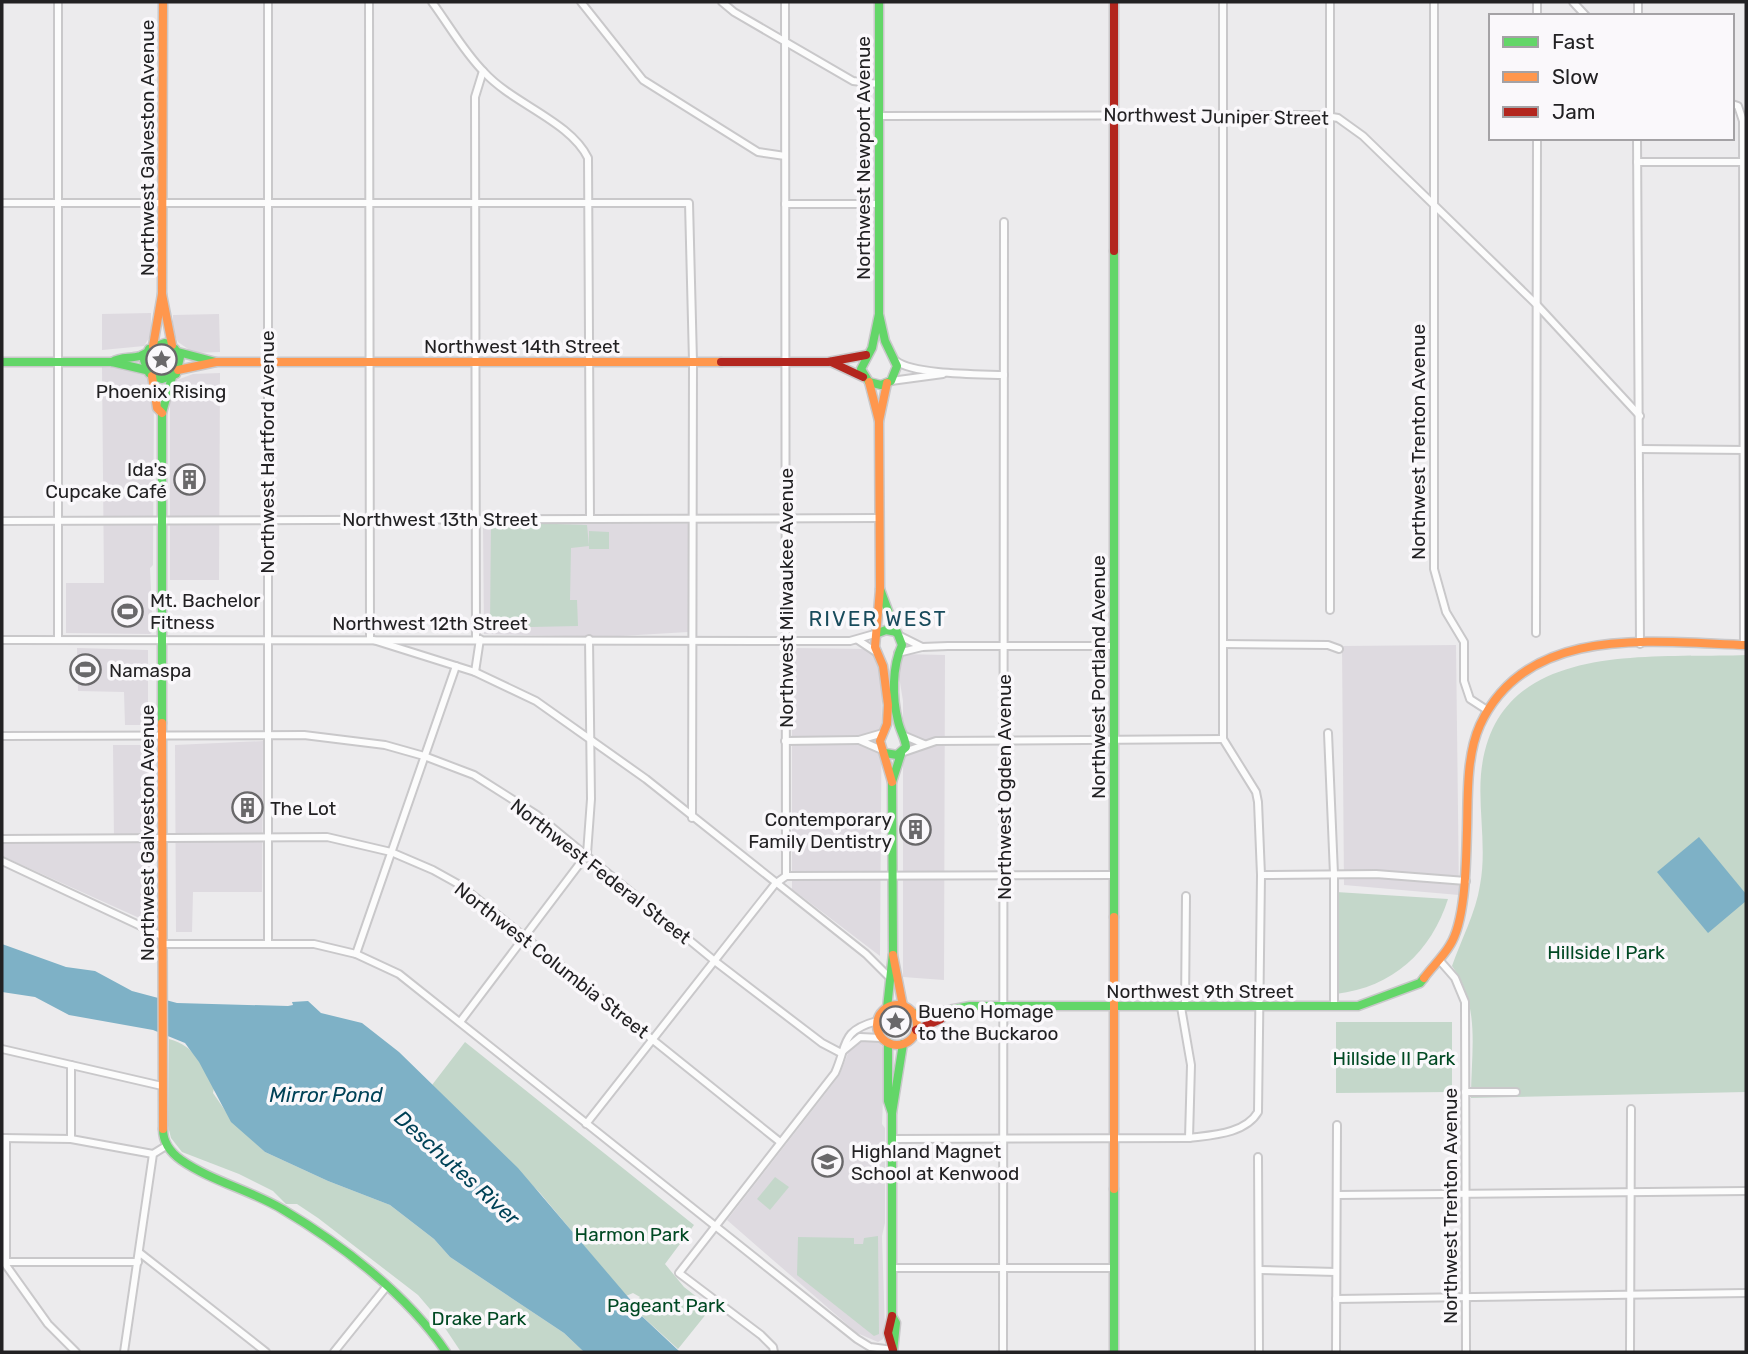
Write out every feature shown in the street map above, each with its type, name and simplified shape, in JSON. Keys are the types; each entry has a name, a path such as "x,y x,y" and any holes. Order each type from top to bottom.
{"street":[{"path":"58,2 58,640"},
{"name":"Northwest Galveston Avenue","path":"151,347 157,336 162,294 163,2"},
{"name":"Northwest Hartford Avenue","path":"268,2 268,944"},
{"path":"369,2 370,639 475,672 536,701 590,737 866,954 871,963 890,978"},
{"path":"432,2 483,71 510,97 581,144 590,172 590,519"},
{"path":"581,2 643,80 758,152 785,156"},
{"path":"722,2 734,12 853,81 879,84"},
{"name":"Northwest Milwaukee Avenue","path":"785,2 786,876"},
{"name":"Northwest Newport Avenue","path":"868,354 879,314 878,2"},
{"name":"Northwest Portland Avenue","path":"1114,2 1114,1352"},
{"path":"892,1139 1188,1138 1228,1132 1252,1123 1258,1112 1261,874 1256,792 1223,739 1223,2"},
{"path":"1330,2 1330,610"},
{"name":"Northwest Trenton Avenue","path":"1434,2 1434,569 1446,612 1464,642 1464,681 1470,699 1487,710"},
{"path":"475,672 478,639 475,97 483,71"},
{"path":"1441,962 1450,950 1461,922 1466,881 1468,767 1478,729 1487,710 1508,684 1543,659 1584,646 1745,645 1745,162 1743,121 1738,106 1734,105"},
{"name":"Northwest Juniper Street","path":"879,116 1330,116 1349,124 1537,305 1640,416"},
{"path":"1536,633 1537,140"},
{"path":"1637,140 1640,644"},
{"path":"1637,162 1745,162"},
{"path":"2,203 689,202 693,361 692,818"},
{"path":"785,204 879,204"},
{"name":"Northwest Ogden Avenue","path":"1003,1352 1004,222"},
{"name":"Northwest Galveston Avenue","path":"162,294 166,305 167,338 175,349"},
{"name":"Northwest Newport Avenue","path":"879,314 892,357"},
{"path":"2,362 112,362 162,379 175,373 175,349 162,343 139,356 116,358 112,362"},
{"path":"149,373 144,360 151,347"},
{"name":"Northwest 14th Street","path":"175,349 216,362"},
{"path":"879,421 861,369 868,354 880,350 911,368 949,373 1004,375"},
{"name":"Northwest 14th Street","path":"175,373 216,362 828,362 868,354"},
{"path":"774,1352 773,1347 761,1335 679,1273 835,1073 852,1031 877,1021 887,1008 893,953 892,782 880,741 884,732 888,697 875,642 878,633 877,603 880,589 879,421 889,382 896,371 892,357"},
{"name":"Northwest 14th Street","path":"828,362 853,370 867,381"},
{"name":"Northwest Galveston Avenue","path":"149,373 158,408 162,413"},
{"name":"Northwest Galveston Avenue","path":"166,1146 162,1131 162,413 175,373"},
{"path":"867,381 889,382 949,373"},
{"path":"1640,449 1746,450"},
{"name":"Northwest 13th Street","path":"2,521 879,518"},
{"path":"880,589 902,645 897,655 895,691 902,733 902,753 892,782"},
{"path":"878,633 886,630 898,634 922,648"},
{"name":"Northwest 12th Street","path":"2,640 858,640 878,633"},
{"path":"460,1022 587,854 589,639"},
{"path":"858,640 878,655"},
{"path":"1223,644 1328,645 1339,649"},
{"path":"897,655 922,648 1114,646"},
{"path":"356,954 456,666"},
{"path":"785,741 859,740 884,732"},
{"path":"902,733 924,744"},
{"path":"1328,733 1334,874 1334,1006"},
{"name":"Northwest Federal Street","path":"2,736 268,735 338,738 424,756 474,775 537,815 716,962 822,1043 841,1053"},
{"path":"859,740 893,756 924,744 1223,739"},
{"name":"Northwest Columbia Street","path":"2,839 327,837 391,852 433,870 460,886 780,1142"},
{"path":"2,861 162,940 314,944 356,954 398,974 857,1339 870,1347 893,1351"},
{"path":"1261,874 1334,874 1466,881"},
{"path":"586,1124 775,884 786,876 1114,875"},
{"path":"1186,896 1183,1007 1191,1065 1188,1138"},
{"path":"892,1113 903,1044 916,1030 913,1013 904,1006 893,953"},
{"name":"Northwest Trenton Avenue","path":"1441,962 1455,978 1465,1002 1466,1352"},
{"name":"Northwest 9th Street","path":"913,1013 947,1012 970,1006 1358,1006 1390,999 1410,988 1441,962"},
{"path":"887,1008 904,1006"},
{"name":"Northwest 9th Street","path":"916,1030 941,1018 947,1012"},
{"path":"877,1021 885,1040 888,1101 892,1113 892,1316 888,1324 888,1341 893,1351"},
{"path":"841,1053 860,1037 903,1044"},
{"path":"2,1049 162,1086"},
{"path":"71,1065 71,1139"},
{"path":"1465,1092 1516,1092"},
{"path":"1630,1352 1631,1109"},
{"path":"1336,1352 1337,1125"},
{"path":"76,1352 35,1308 4,1261 4,1138 71,1139 153,1154 166,1146 181,1160 282,1209 387,1286 425,1321 446,1352"},
{"path":"124,1352 153,1154"},
{"path":"1258,1157 1259,1352"},
{"path":"1337,1195 1746,1191"},
{"path":"139,1253 266,1352"},
{"path":"4,1261 138,1262"},
{"path":"892,1268 1114,1268"},
{"path":"1260,1270 1336,1272"},
{"path":"334,1352 387,1286"},
{"path":"1336,1299 1746,1293"}],"shaded area":[{"path":"151,313 151,335 144,346 102,350 102,314"},
{"path":"219,314 220,352 194,353 178,342 173,331 173,315"},
{"path":"102,367 137,370 149,378 154,389 153,565 150,568 153,632 150,634 66,633 66,583 104,583"},
{"path":"220,373 219,580 170,580 170,387 177,380 193,374"},
{"path":"483,524 688,524 688,632 604,637 484,634"},
{"path":"1456,645 1459,895 1344,885 1342,646"},
{"path":"77,648 148,650 148,725 125,725 124,692 78,691"},
{"path":"792,648 869,649 876,656 882,672 880,956 792,889"},
{"path":"902,654 945,655 944,980 903,977 903,701 897,664"},
{"path":"263,741 262,892 193,892 192,932 176,932 175,745"},
{"path":"113,745 149,745 148,845 151,845 155,914 146,921 2,856 3,843 114,843"},
{"name":"Highland Magnet School at Kenwood","path":"861,1039 878,1040 885,1051 882,1124 885,1128 885,1223 882,1236 885,1330 883,1339 878,1342 857,1333 727,1220 839,1076 850,1048"}],"green space":[{"path":"491,522 587,525 589,546 571,548 570,600 577,600 578,626 490,628"},
{"path":"589,531 609,532 609,549 589,549"},
{"name":"Hillside I Park","path":"1746,655 1746,1092 1471,1098 1471,1013 1461,981 1452,966 1472,916 1480,885 1483,858 1481,774 1492,730 1514,699 1545,678 1582,665 1666,656"},
{"name":"Hillside II Park","path":"1336,892 1448,899 1431,935 1407,964 1375,984 1336,994"},
{"name":"Hillside II Park","path":"1336,1022 1452,1022 1452,1092 1336,1093"},
{"name":"Drake Park","path":"169,1039 186,1046 192,1052 214,1088 213,1093 233,1122 265,1152 328,1181 390,1205 434,1239 450,1257 564,1333 584,1352 461,1352 441,1322 418,1295 318,1218 297,1204 286,1204 273,1191 239,1174 182,1152 171,1138 168,1126"},
{"name":"Harmon Park","path":"465,1042 694,1225 665,1264 684,1287 711,1308 678,1349 631,1306 640,1297 633,1293 626,1296 540,1193 432,1085"},
{"path":"775,1177 789,1187 770,1210 757,1199"},
{"path":"878,1236 879,1334 874,1336 797,1275 798,1237 854,1238 854,1244 863,1244 864,1238"}],"water":[{"path":"1699,837 1746,894 1746,901 1708,933 1657,872"},
{"name":"Mirror Pond","path":"2,944 66,967 95,971 132,991 177,1003 288,1006 293,1005 292,1002 308,1001 321,1013 362,1023 399,1052 518,1168 634,1304 631,1306 680,1352 584,1352 564,1333 450,1257 434,1239 390,1205 328,1181 265,1152 231,1122 199,1062 185,1043 153,1030 69,1015 35,997 2,992"}],"traffic: fast":[{"path":"879,2 879,314 885,341 897,366 891,381 881,385 869,382 861,369 872,348 879,314"},
{"path":"1114,251 1114,917"},
{"path":"112,362 140,356 146,353 149,351 159,345 165,343 175,349 180,357 176,374 162,379 149,373 144,360 149,349"},
{"path":"178,352 216,362"},
{"path":"2,362 112,362 146,370"},
{"path":"162,723 162,413 172,377"},
{"path":"880,589 896,632"},
{"path":"878,633 886,630 897,632 902,645 896,663 894,692 898,721 906,747 897,755 885,753"},
{"path":"887,1008 893,953 892,782 901,754"},
{"path":"913,1013 922,1015 970,1006 1358,1006 1420,983 1424,978"},
{"path":"888,1043 888,1101 892,1113 892,1316 896,1323 893,1352"},
{"path":"892,1113 903,1044"},
{"path":"163,1129 168,1147 181,1160 205,1174 282,1209 372,1272 413,1311 446,1352"},
{"path":"1114,1189 1114,1352"}],"traffic: slow":[{"path":"153,346 162,294 163,2"},
{"path":"162,294 172,345"},
{"path":"178,370 216,362 721,362"},
{"path":"152,376 157,408 162,413"},
{"path":"869,382 879,421"},
{"path":"887,383 879,421 880,589 875,647 883,666 888,705 887,724 880,741 892,782"},
{"path":"1424,978 1450,945 1459,921 1465,873 1472,750 1480,725 1501,692 1528,669 1561,654 1596,646 1634,642 1746,645"},
{"path":"162,723 163,1129"},
{"path":"1114,917 1114,1189"},
{"path":"893,955 903,1006"},
{"path":"897,1005 911,1011 917,1025 911,1039 897,1045 883,1039 877,1025 883,1011 897,1005"}],"traffic: jam":[{"path":"1114,2 1114,251"},
{"path":"721,362 828,362 866,355"},
{"path":"831,362 863,377"},
{"path":"916,1030 941,1019 947,1012"},
{"path":"892,1316 888,1333 893,1350"}],"place":[{"name":"Phoenix Rising","path":"161,360"},
{"name":"Ida's Cupcake Café","path":"190,480"},
{"name":"Mt. Bachelor Fitness","path":"127,611"},
{"name":"Namaspa","path":"86,670"},
{"name":"The Lot","path":"247,808"},
{"name":"Contemporary Family Dentistry","path":"915,830"},
{"name":"Bueno Homage to the Buckaroo","path":"895,1022"},
{"name":"Highland Magnet School at Kenwood","path":"828,1162"}],"district":[{"name":"RIVER WEST","path":"878,619"}],"water label":[{"name":"Deschutes River","path":"457,1168"}],"park label":[{"name":"Pageant Park","path":"666,1305"}]}
